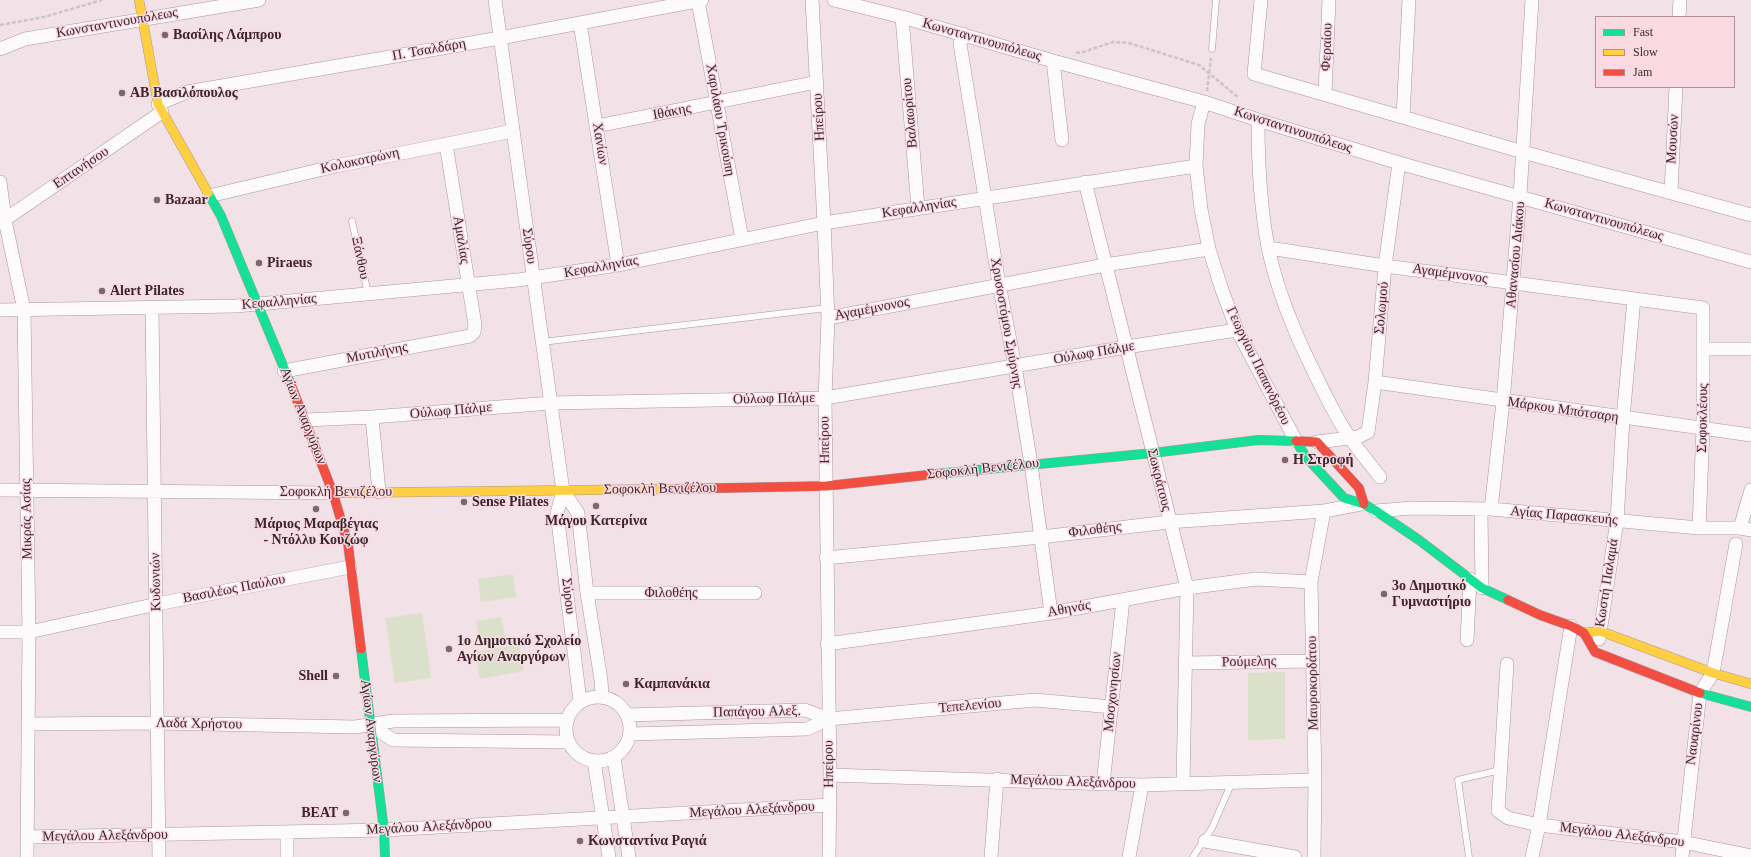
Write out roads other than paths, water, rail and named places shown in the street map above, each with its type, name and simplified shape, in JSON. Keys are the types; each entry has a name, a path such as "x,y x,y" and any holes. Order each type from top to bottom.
{"street":[{"name":"Αγίων Αναργύρων","path":"139,0 160,108 208,196 221,216 284,371 306,420 333,492 348,544 384,830 385,857"},
{"name":"Κωνσταντινουπόλεως","path":"0,49 25,39 259,0"},
{"name":"Σύρου","path":"495,0 563,491 558,513 580,701"},
{"name":"Π. Τσαλδάρη","path":"160,108 187,92 500,38 700,0"},
{"name":"Χαριλάου Τρικούπη","path":"700,0 742,239"},
{"name":"Ηπείρου","path":"812,0 828,318 825,398 827,644 830,775 829,857"},
{"name":"Κωνσταντινουπόλεως","path":"834,0 902,17 1053,61 1204,102 1399,164 1520,196 1751,262"},
{"path":"1261,0 1254,74 1524,152 1751,215"},
{"name":"Φεραίου","path":"1325,94 1328,0"},
{"path":"1403,117 1409,0"},
{"name":"Αθανασίου Διάκου","path":"1482,588 1486,509 1504,402 1524,152 1532,0"},
{"path":"1679,16 1680,0"},
{"name":"Βαλαωρίτου","path":"902,17 918,208"},
{"name":"Χανίων","path":"580,23 618,265"},
{"name":"Χρυσοστόμου Σμύρνης","path":"963,34 960,44 984,197 1015,366 1031,464 1051,613"},
{"path":"1053,61 1062,140"},
{"name":"Ιθάκης","path":"597,126 817,82"},
{"name":"Μουσών","path":"1671,192 1676,88"},
{"name":"Γεωργίου Παπανδρέου","path":"1204,102 1198,124 1196,166 1201,208 1209,249 1237,330 1306,457 1344,498 1364,504 1376,511 1419,540 1482,588 1540,615 1571,626 1584,634 1595,652"},
{"name":"Επτανήσου","path":"3,221 160,108"},
{"path":"1258,120 1258,159 1262,211 1269,248 1282,299 1304,351 1327,399 1350,438 1380,477"},
{"name":"Κολοκοτρώνη","path":"208,196 336,166 513,132"},
{"name":"Αμαλίας","path":"446,144 475,325 474,332 470,336"},
{"name":"Σολωμού","path":"1350,438 1363,436 1368,432 1376,382 1386,266 1399,164"},
{"name":"Κεφαλληνίας","path":"0,310 152,308 258,304 533,278 618,265 824,223 984,197 1196,166"},
{"name":"Μικράς Ασίας","path":"0,182 3,221 24,310 29,632 27,857"},
{"name":"Σωκράτους","path":"1085,182 1169,522 1187,588 1183,783"},
{"name":"Αγαμέμνονος","path":"1269,248 1386,266 1703,308"},
{"name":"Αγαμέμνονος","path":"828,318 999,284 1105,265 1209,249"},
{"name":"Κωστή Παλαμά","path":"1595,652 1600,631 1617,521 1623,418 1634,299"},
{"name":"Κυδωνιών","path":"152,308 157,604 159,857"},
{"name":"Σοφοκλέους","path":"1699,528 1703,429 1703,308"},
{"name":"Ούλωφ Πάλμε","path":"306,420 372,417 552,403 825,398 1126,347 1237,330"},
{"name":"Μυτιλήνης","path":"284,371 470,336"},
{"path":"1704,349 1751,349"},
{"name":"Μάρκου Μπότσαρη","path":"1376,382 1504,402 1751,435"},
{"path":"372,417 379,492"},
{"path":"1317,442 1350,438"},
{"name":"Σοφοκλή Βενιζέλου","path":"0,490 379,492 563,491 826,486 1031,464 1153,453 1258,440 1317,442"},
{"path":"1317,442 1359,488 1364,504"},
{"path":"1746,529 1751,490"},
{"name":"Σύρου","path":"563,491 578,513 587,593 601,680 602,696"},
{"name":"Φιλοθέης","path":"826,558 1041,537 1169,522 1324,510 1364,504"},
{"name":"Αγίας Παρασκευής","path":"1376,511 1412,508 1486,509 1699,528 1746,529"},
{"name":"Μαυροκορδάτου","path":"1314,857 1315,780 1311,582 1324,510"},
{"name":"Ναυαρίνου","path":"1682,857 1700,692 1713,673 1736,544"},
{"name":"Βασιλέως Παύλου","path":"0,632 29,632 157,604 350,567"},
{"name":"Αθηνάς","path":"827,644 1051,613 1187,588 1256,579 1311,582"},
{"path":"1467,640 1470,579"},
{"name":"Φιλοθέης","path":"587,593 755,592"},
{"name":"Μοσχονησίων","path":"1103,784 1123,600"},
{"path":"1532,857 1539,825 1571,626"},
{"path":"1584,634 1600,631 1713,673 1751,684"},
{"path":"1595,652 1700,692 1751,707"},
{"name":"Ρούμελης","path":"1186,663 1312,661"},
{"path":"1500,770 1507,664"},
{"path":"602,696 619,704 627,715 630,734 625,747 614,758 594,762 583,758 574,751 568,742 565,729 573,707 580,701 590,697 602,696"},
{"name":"Τεπελενίου","path":"829,719 1035,700 1112,706"},
{"name":"Παπάγου Αλεξ.","path":"627,715 805,710 829,719"},
{"name":"Παπάγου Αλεξ.","path":"630,734 806,729 829,719"},
{"path":"370,725 394,721 567,720"},
{"name":"Λαδά Χρήστου","path":"28,724 157,723 370,725"},
{"path":"370,725 393,740 568,742"},
{"path":"614,758 629,857"},
{"path":"594,762 609,857"},
{"name":"Μεγάλου Αλεξάνδρου","path":"1500,770 1498,811 1508,818 1539,825 1683,842 1751,856"},
{"name":"Μεγάλου Αλεξάνδρου","path":"830,775 997,779 1142,785 1315,780"},
{"path":"991,857 997,779"},
{"path":"1129,857 1142,785"},
{"name":"Μεγάλου Αλεξάνδρου","path":"27,838 384,830 604,819 830,805"},
{"path":"287,832 287,857"},
{"path":"1205,841 1295,857"},
{"path":"1751,851 1751,856"}],"lane":[{"path":"1212,49 1216,0"},
{"name":"Ξάνθου","path":"352,221 368,294"},
{"name":"Αγαμέμνονος","path":"542,342 827,307 828,318"},
{"path":"1469,857 1458,780 1500,770"},
{"path":"1193,857 1205,841 1212,828 1232,782"}],"place":[{"name":"Βασίλης Λάμπρου","path":"165,35"},
{"name":"ΑΒ Βασιλόπουλος","path":"122,93"},
{"name":"Bazaar","path":"157,200"},
{"name":"Piraeus","path":"259,263"},
{"name":"Alert Pilates","path":"102,291"},
{"name":"Η Στροφή","path":"1285,460"},
{"name":"Sense Pilates","path":"464,502"},
{"name":"Μάγου Κατερίνα","path":"596,506"},
{"name":"Μάριος Μαραβέγιας - Ντόλλυ Κουζώφ","path":"316,509"},
{"name":"3ο Δημοτικό Γυμναστήριο","path":"1384,594"},
{"name":"1ο Δημοτικό Σχολείο Αγίων Αναργύρων","path":"449,649"},
{"name":"Shell","path":"336,676"},
{"name":"Καμπανάκια","path":"626,684"},
{"name":"ΒΕΑΤ","path":"346,813"},
{"name":"Κωνσταντίνα Ραγιά","path":"580,841"}]}
